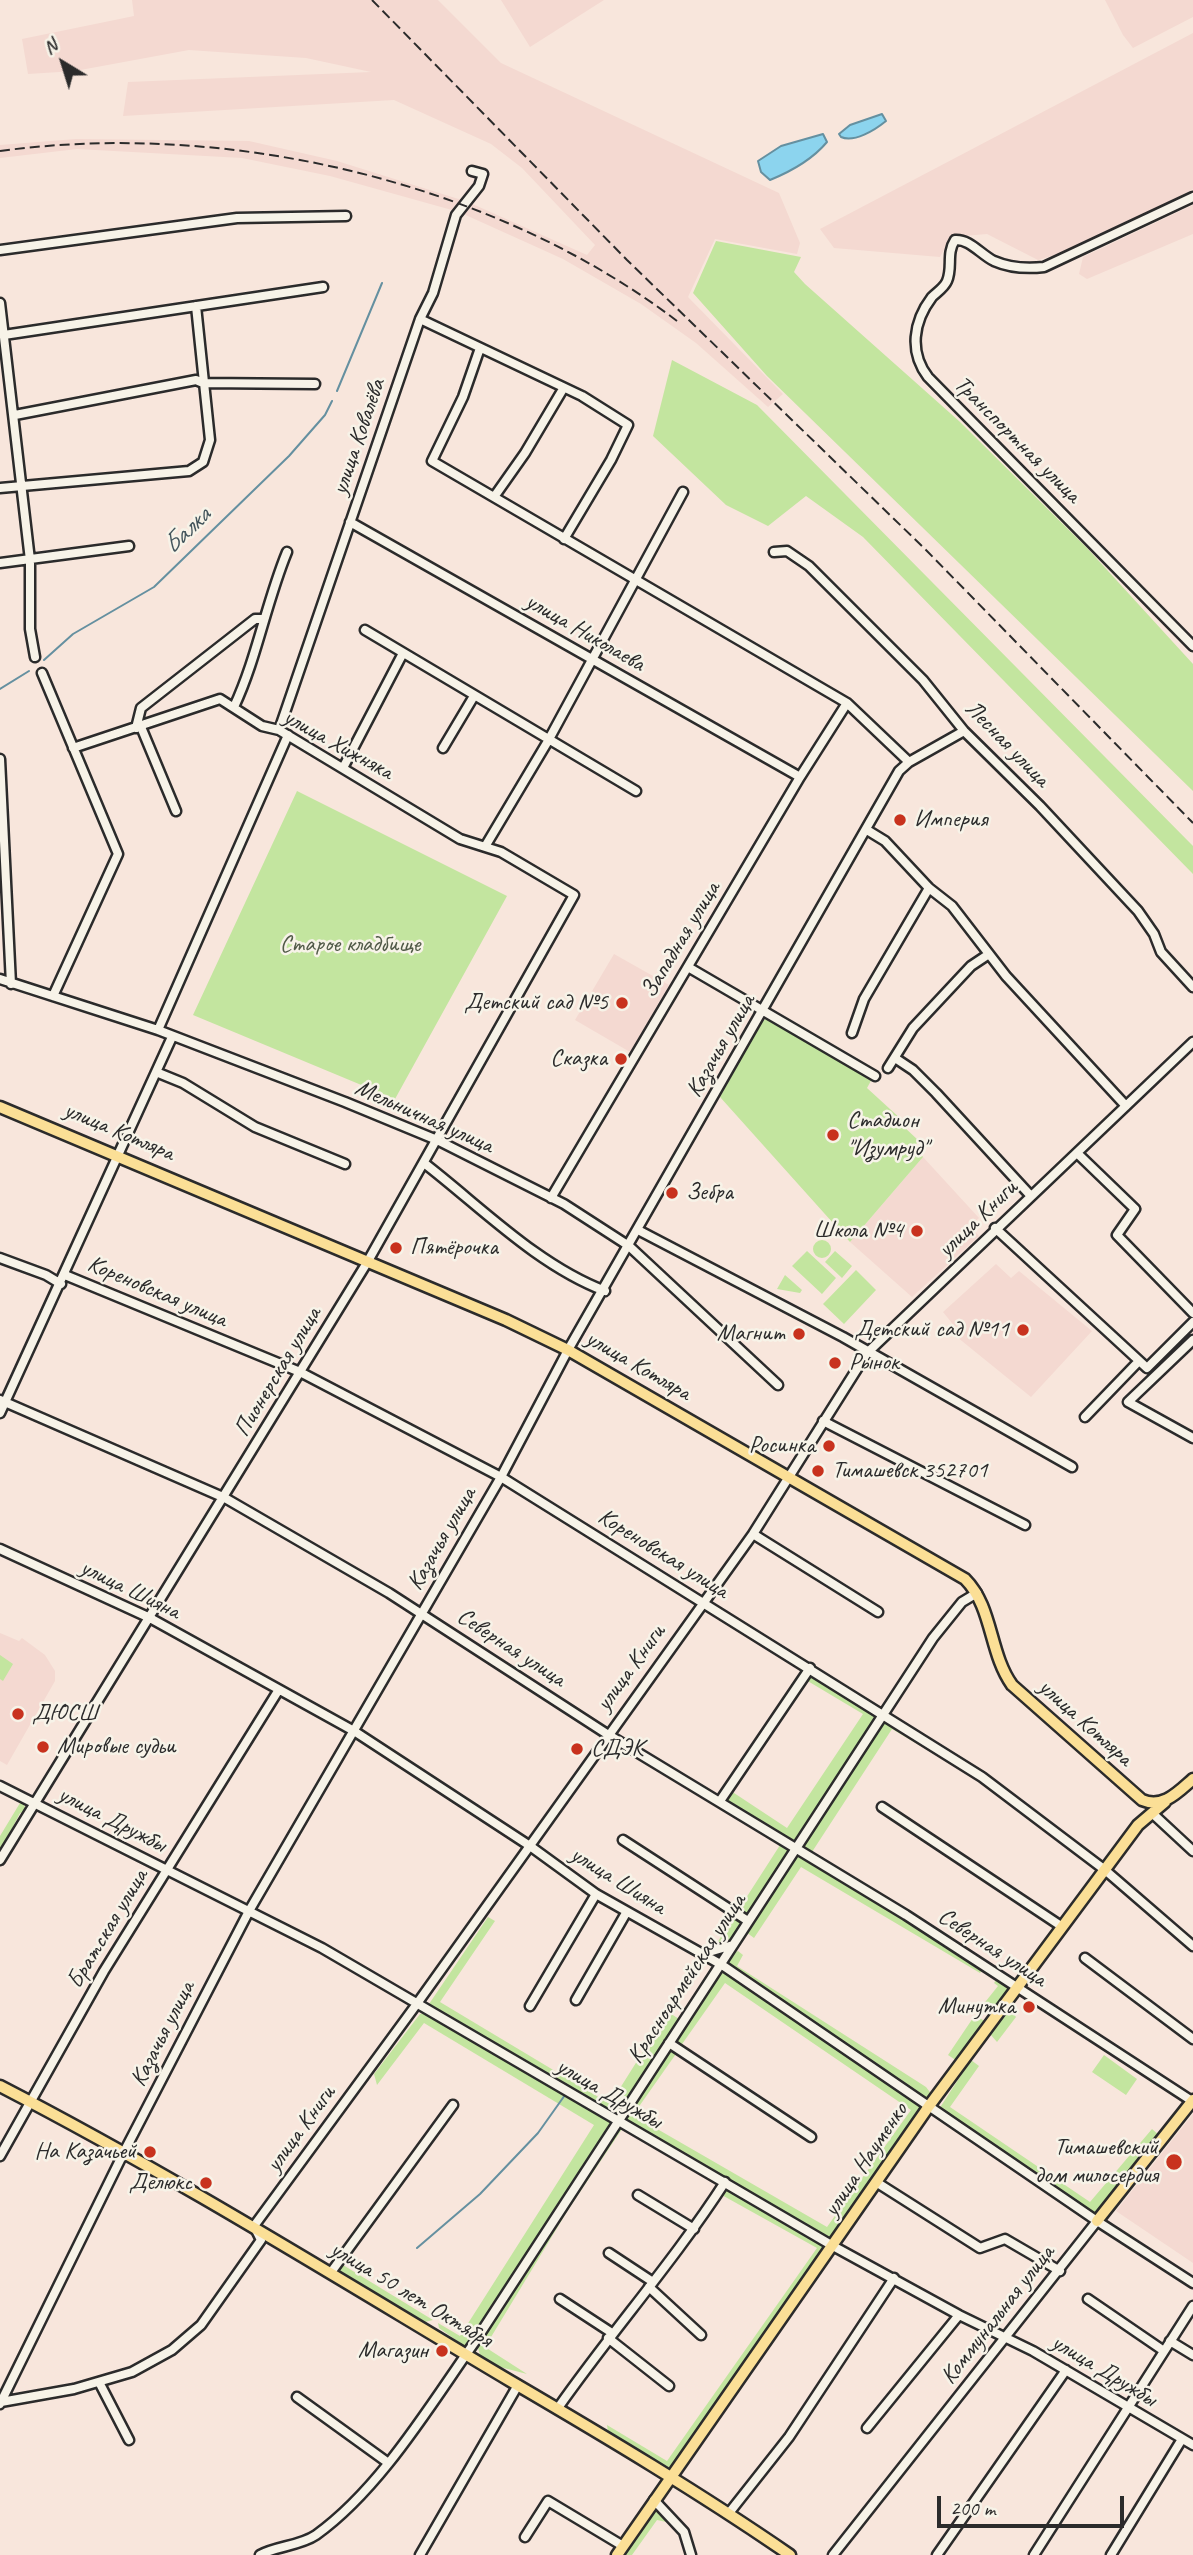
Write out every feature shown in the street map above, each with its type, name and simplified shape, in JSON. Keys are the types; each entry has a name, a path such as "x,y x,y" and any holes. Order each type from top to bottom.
{"main road":[{"name":"улица Котляра","path":"0,1107 120,1155 506,1320 568,1350 947,1567 977,1593 1000,1668 1012,1685 1146,1802 1165,1802"},
{"name":"улица Науменко","path":"620,2551 929,2106 1061,1926 1138,1825 1193,1779"},
{"name":"улица 50 лет Октября","path":"0,2086 124,2152 332,2271 670,2476 790,2555"},
{"name":"Коммунальная улица","path":"1097,2221 1193,2101"}],"street":[{"name":"улица Ковалёва","path":"279,730 421,319 433,293 456,215 479,187 483,174 472,172"},
{"name":"Транспортная улица","path":"1193,197 1044,267 1022,269 994,261 964,240 955,240 949,250 951,267 946,283 932,298 919,321 915,347 916,362 928,377 1193,646"},
{"path":"0,250 237,218 346,216"},
{"path":"4,335 323,288"},
{"path":"0,303 30,560 30,629 36,657"},
{"path":"0,488 188,471 203,462 210,440 195,306"},
{"path":"421,319 612,412 628,425 611,460 564,540"},
{"path":"480,348 463,397 432,461 847,703 908,762"},
{"path":"15,415 196,380 203,383 315,384"},
{"path":"494,497 564,389"},
{"path":"486,845 548,741 682,492"},
{"name":"улица Николаева","path":"350,523 800,776"},
{"path":"0,563 129,546"},
{"name":"Лесная улица","path":"774,552 787,551 809,566 923,680 964,731 1040,806 1138,911 1154,934 1161,952 1193,987"},
{"path":"73,748 220,699 234,707 244,685 262,619 287,552"},
{"path":"176,811 139,727 141,708 255,619 262,619"},
{"path":"365,630 402,655 517,719 548,741 636,791"},
{"path":"343,768 402,655"},
{"path":"41,673 118,855 53,996"},
{"path":"443,748 474,696"},
{"name":"Западная улица","path":"551,1198 800,776 847,703"},
{"name":"улица Хижняка","path":"234,707 262,726 288,735 460,839 486,845 575,895"},
{"name":"Казачья улица","path":"0,2403 124,2152 249,1911 501,1477 568,1350 605,1291 899,771 908,762 964,731"},
{"path":"158,1030 288,735"},
{"path":"0,759 11,984"},
{"path":"867,830 885,841 929,888 952,906 989,954 1126,1107"},
{"path":"852,1033 864,999 929,888"},
{"name":"Пионерская улица","path":"0,1860 225,1498 368,1261 575,895"},
{"path":"887,1068 913,1028 971,966 989,954"},
{"path":"688,967 875,1076"},
{"name":"Мельничная улица","path":"0,979 158,1030 437,1140 551,1198 629,1246 778,1385"},
{"path":"0,1413 3,1401 61,1284 172,1037"},
{"name":"улица Книги","path":"0,2403 15,2402 43,2392 74,2389 132,2372 172,2350 201,2325 261,2240 254,2226 416,2006 607,1734 752,1534 867,1353 1193,1042"},
{"path":"895,1058 914,1070 1030,1195"},
{"path":"156,1072 183,1083 255,1127 345,1164"},
{"path":"1077,1153 1135,1209 1117,1235 1193,1312"},
{"path":"424,1163 524,1244 588,1284 605,1291"},
{"path":"995,1228 1147,1368 1193,1322"},
{"path":"638,1230 843,1337 1072,1467"},
{"name":"Кореновская улица","path":"0,1258 46,1275 61,1284"},
{"name":"Кореновская улица","path":"65,1275 300,1372 501,1477 982,1777 1105,1870 1193,1946"},
{"path":"1193,1340 1128,1402 1193,1438"},
{"path":"1085,1418 1139,1361"},
{"name":"Северная улица","path":"3,1401 225,1498 422,1612 607,1734 906,1915 1193,2101"},
{"path":"823,1421 1025,1525"},
{"path":"752,1534 878,1612"},
{"name":"улица Шияна","path":"0,1549 150,1618 354,1731 530,1846 596,1894 722,1965 1097,2221 1193,2283"},
{"name":"Красноармейская улица","path":"260,2555 314,2537 354,2500 387,2462 467,2353 722,1965 793,1848 933,1638 962,1602 977,1593"},
{"path":"720,1801 810,1668"},
{"name":"Братская улица","path":"0,2156 29,2101 166,1870 278,1691"},
{"name":"улица Дружбы","path":"0,1786 322,1948 416,2006 833,2246 1066,2370 1193,2445"},
{"path":"882,1807 1061,1926"},
{"path":"1152,1813 1193,1851"},
{"path":"623,1840 748,1921"},
{"path":"530,2006 596,1894"},
{"path":"576,2000 626,1913"},
{"path":"702,1954 735,1943"},
{"path":"1085,1958 1193,2039"},
{"path":"669,2043 811,2137"},
{"path":"332,2271 453,2105"},
{"path":"558,2408 610,2336 694,2229 725,2182"},
{"path":"876,2182 981,2249 1005,2239 1060,2272"},
{"path":"638,2195 694,2229"},
{"name":"Коммунальная улица","path":"834,2555 1060,2272 1097,2221"},
{"path":"609,2253 651,2285 701,2335"},
{"path":"729,2513 789,2437 894,2278"},
{"path":"560,2299 610,2336 669,2386"},
{"path":"1088,2299 1164,2351"},
{"path":"1034,2555 1193,2306"},
{"path":"867,2428 959,2315"},
{"path":"1170,2341 1193,2355"},
{"path":"937,2555 1066,2370"},
{"path":"99,2382 129,2440"},
{"path":"421,2555 518,2385"},
{"path":"297,2398 387,2462"},
{"path":"1111,2555 1182,2440"},
{"path":"654,2500 684,2532 691,2555"},
{"path":"525,2537 548,2501 620,2551"}],"shaded area":[{"path":"132,0 438,0 501,63 779,193 800,243 797,254 715,239 688,297 783,394 768,407 696,343 641,304 563,259 459,212 330,176 242,158 77,149 0,158 0,145 76,139 249,141 337,161 468,202 587,255 595,245 522,168 491,144 394,100 123,116 128,82 371,72 306,58 189,50 75,71 28,74 22,39 134,16"},
{"path":"501,0 604,0 530,47"},
{"path":"1105,0 1193,0 1193,17 1133,48"},
{"path":"1193,33 1193,189 1162,206 1065,252 1038,260 987,234 951,237 940,257 834,248 820,229"},
{"path":"1193,205 1193,234 1087,279 1079,274 1083,257"},
{"name":"Детский сад №5","path":"614,954 669,985 630,1052 575,1020"},
{"name":"Школа №4","path":"923,1157 979,1218 970,1226 979,1236 912,1297 850,1242"},
{"name":"Детский сад №11","path":"996,1264 1011,1278 1019,1271 1092,1331 1031,1397 952,1333 956,1328 943,1312"},
{"name":"ДЮСШ","path":"0,1633 19,1641 22,1638 45,1655 55,1671 55,1681 7,1765 0,1761"},
{"name":"Тимашевский дом милосердия","path":"1193,2114 1193,2263 1116,2211"}],"green space":[{"path":"716,241 801,257 794,272 805,284 959,421 1087,548 1193,664 1193,791 767,376 693,293"},
{"path":"672,360 757,405 1193,846 1193,874 863,537 806,496 768,526 726,505 653,436"},
{"name":"Старое кладбище","path":"297,791 507,896 395,1099 193,1015"},
{"name":"Стадион \"Изумруд\"","path":"771,1017 873,1077 867,1088 902,1120 902,1125 919,1141 915,1145 923,1157 850,1242 720,1097 762,1021"},
{"path":"822,1240 828,1243 831,1249 828,1255 822,1258 816,1255 813,1249 816,1243"},
{"path":"807,1251 836,1278 822,1294 792,1266"},
{"path":"835,1251 852,1266 842,1278 825,1262"},
{"path":"856,1270 876,1290 844,1324 823,1304"},
{"path":"785,1275 802,1290 800,1293 777,1289"},
{"path":"0,1655 13,1664 3,1681 0,1679"},
{"path":"811,1673 879,1717 793,1843 724,1798 731,1791 787,1828 863,1714 806,1680"},
{"path":"885,1720 941,1754 939,1757 892,1729 810,1855 800,1846"},
{"path":"20,1803 24,1804 26,1812 20,1813 0,1852 0,1836"},
{"path":"782,1842 788,1851 784,1860 747,1917 737,1912"},
{"path":"796,1853 984,1967 980,1973 801,1867 754,1938 746,1932"},
{"path":"735,1914 745,1921 732,1942 714,1948"},
{"path":"488,1917 495,1921 440,2002 610,2104 668,2012 679,2019 618,2115 429,2004"},
{"path":"738,1951 743,1955 737,1966 926,2087 933,2096 928,2100 924,2098 899,2078 873,2065 727,1965 730,1955"},
{"path":"725,1973 926,2107 829,2239 623,2118 668,2050 678,2051 633,2115 827,2227 911,2110 725,1983 680,2047 674,2041 718,1974"},
{"path":"999,1976 1010,1984 1012,1989 994,2014 982,2006 998,1986 994,1983"},
{"path":"1011,2011 1016,2017 997,2042 990,2034 1004,2015"},
{"path":"425,2013 611,2121 468,2345 463,2345 439,2328 438,2323 460,2336 594,2125 424,2023 377,2085 374,2074 420,2014"},
{"path":"975,2015 986,2022 960,2063 948,2055"},
{"path":"1104,2055 1137,2079 1126,2095 1092,2072"},
{"path":"971,2060 979,2066 950,2107 1090,2202 1152,2129 1159,2135 1094,2214 939,2109"},
{"path":"615,2126 624,2126 568,2210 485,2347 527,2374 500,2367 480,2355 477,2344"},
{"path":"727,2188 824,2244 825,2249 673,2466 668,2467 608,2432 607,2425 667,2461 817,2248 720,2194"},
{"path":"346,2257 343,2265 433,2320 425,2322 339,2270"},
{"path":"654,2509 660,2510 671,2523 657,2520 632,2555 621,2555"}],"water":[{"path":"882,114 886,121 864,135 846,138 839,134 850,125"},
{"path":"823,134 827,142 801,164 770,180 761,172 758,161 781,146"}],"waterway":[{"name":"Балка","path":"337,391 382,283"},
{"name":"Балка","path":"44,660 73,634 154,587 289,456 325,415 332,401"},
{"name":"Балка","path":"0,689 29,671"},
{"path":"417,2248 480,2194 538,2133 565,2095 608,2120"}],"railway":[{"path":"372,0 627,260 926,550 1193,823"},
{"path":"0,151 87,144 176,145 266,154 355,172 442,198 526,231 604,272 677,321"}],"place":[{"name":"Империя","path":"900,820"},
{"name":"Детский сад №5","path":"622,1003"},
{"name":"Сказка","path":"621,1059"},
{"name":"Стадион \"Изумруд\"","path":"833,1135"},
{"name":"Зебра","path":"672,1193"},
{"name":"Школа №4","path":"917,1231"},
{"name":"Пятёрочка","path":"396,1248"},
{"name":"Детский сад №11","path":"1023,1330"},
{"name":"Магнит","path":"799,1334"},
{"name":"Рынок","path":"835,1363"},
{"name":"Росинка","path":"829,1446"},
{"name":"Тимашевск 352701","path":"818,1471"},
{"name":"ДЮСШ","path":"18,1714"},
{"name":"Мировые судьи","path":"43,1747"},
{"name":"СДЭК","path":"577,1749"},
{"name":"Минутка","path":"1029,2007"},
{"name":"На Казачьей","path":"150,2152"},
{"name":"Тимашевский дом милосердия","path":"1174,2162"},
{"name":"Делюкс","path":"206,2183"},
{"name":"Магазин","path":"442,2351"}]}
